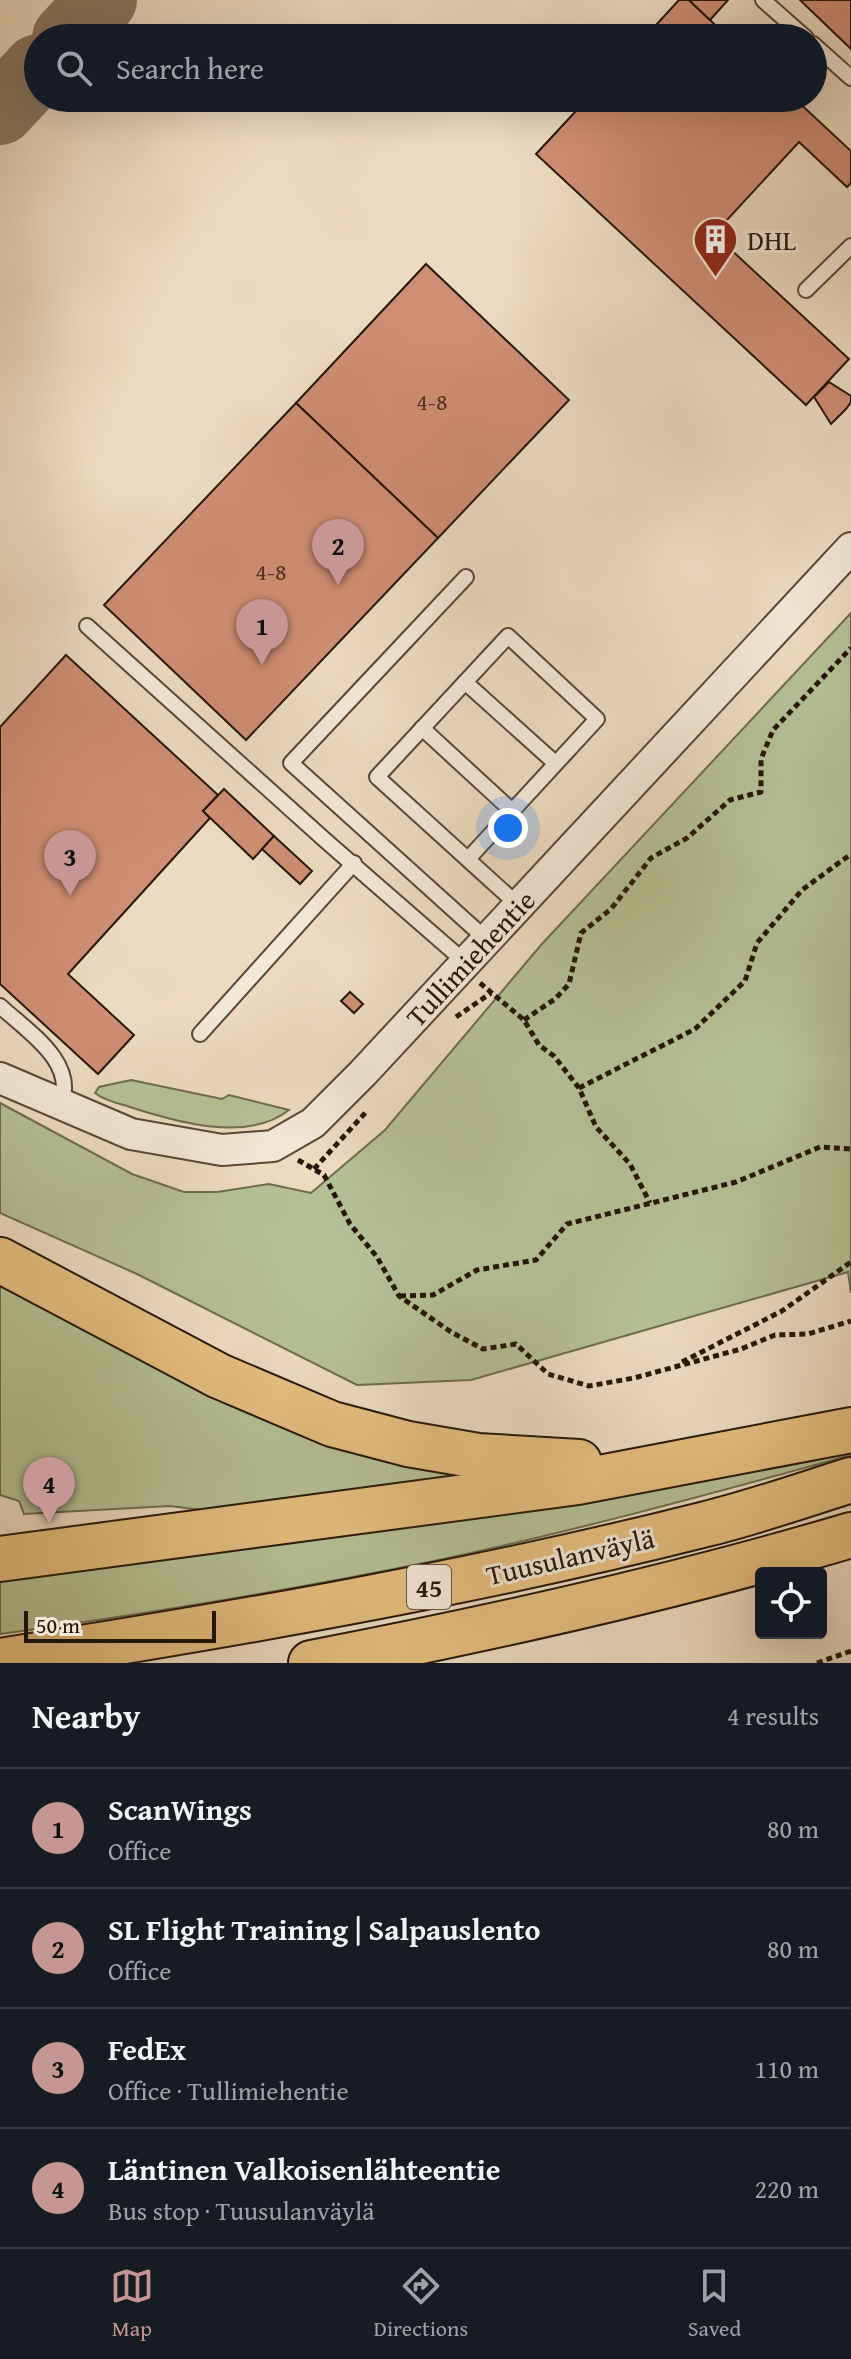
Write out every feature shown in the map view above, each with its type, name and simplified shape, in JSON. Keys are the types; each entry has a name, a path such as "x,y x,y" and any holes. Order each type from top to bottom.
{"highway":[{"path":"0,1260 219,1376 332,1424 408,1444 478,1456 610,1464 709,1458"},
{"path":"0,1559 578,1482 851,1430"},
{"name":"Tuusulanväylä","path":"0,1661 206,1629 453,1583 709,1524 851,1480"},
{"name":"Tuusulanväylä","path":"311,1663 469,1633 728,1571 851,1535"}],"street":[{"name":"Tullimiehentie","path":"0,1078 131,1134 222,1150 273,1146 313,1123 851,548"}],"lane":[{"path":"763,0 790,24"},
{"path":"827,57 851,78"},
{"path":"806,290 851,246"},
{"path":"466,577 291,763 487,940"},
{"path":"87,626 465,962"},
{"path":"468,859 597,719 508,636 377,777 519,906"},
{"path":"465,682 555,763"},
{"path":"422,728 511,810"},
{"path":"200,1034 354,863"},
{"path":"0,1006 57,1062 66,1083 61,1104"}],"path":[{"path":"524,1020 555,999 569,984 581,933 611,909 651,858 687,838 730,800 761,792 761,759 773,730 851,648"},
{"path":"579,1088 695,1029 745,981 757,943 802,890 851,854"},
{"path":"491,993 524,1020 539,1045 554,1056 579,1088 596,1127 630,1164 650,1203"},
{"path":"273,1146 324,1175 350,1224 377,1257 399,1296 451,1332 483,1349 516,1344 548,1374 589,1386 634,1378 741,1349 775,1335 808,1334 851,1321"},
{"path":"399,1296 433,1295 477,1270 536,1260 567,1224 736,1182 820,1147 851,1149"},
{"path":"674,1366 782,1311 851,1262"},
{"path":"817,1663 851,1651"}],"green space":[{"path":"851,613 851,1293 848,1272 471,1380 357,1385 137,1274 0,1213 0,1103 132,1174 184,1192 217,1192 269,1184 311,1193 385,1130 541,945"},
{"path":"131,1080 222,1099 229,1095 289,1110 253,1126 232,1128 189,1123 148,1113 95,1093 99,1087"},
{"path":"0,1281 483,1473 225,1513 170,1506 24,1514 19,1501 0,1495"},
{"path":"851,1446 851,1455 641,1512 482,1550 269,1592 0,1634 0,1573"}],"building":[{"path":"679,0 689,0 714,24 657,24"},
{"path":"689,0 728,0 710,20"},
{"path":"800,0 851,0 851,49 827,24"},
{"name":"DHL","path":"575,112 809,112 851,151 851,183 847,187 799,142 714,234 849,359 806,405 536,154"},
{"path":"426,264 569,400 438,538 296,403"},
{"path":"829,382 851,396 846,409 831,424 814,397"},
{"path":"296,403 438,538 246,740 104,605"},
{"path":"66,655 218,795 203,811 210,818 68,974 134,1035 98,1074 0,984 0,727"},
{"path":"224,789 274,836 253,859 203,811"},
{"path":"274,836 312,871 300,884 262,849"},
{"path":"350,992 363,1004 354,1013 341,1001"}],"taxiway":[{"path":"80,24 102,0"},
{"path":"0,110 24,84"}],"place":[{"name":"DHL","path":"716,278"},
{"name":"SL Flight Training | Salpauslento","path":"338,585"},
{"name":"ScanWings","path":"262,665"},
{"name":"FedEx","path":"70,896"},
{"name":"Läntinen Valkoisenlähteentie","path":"49,1523"}]}
